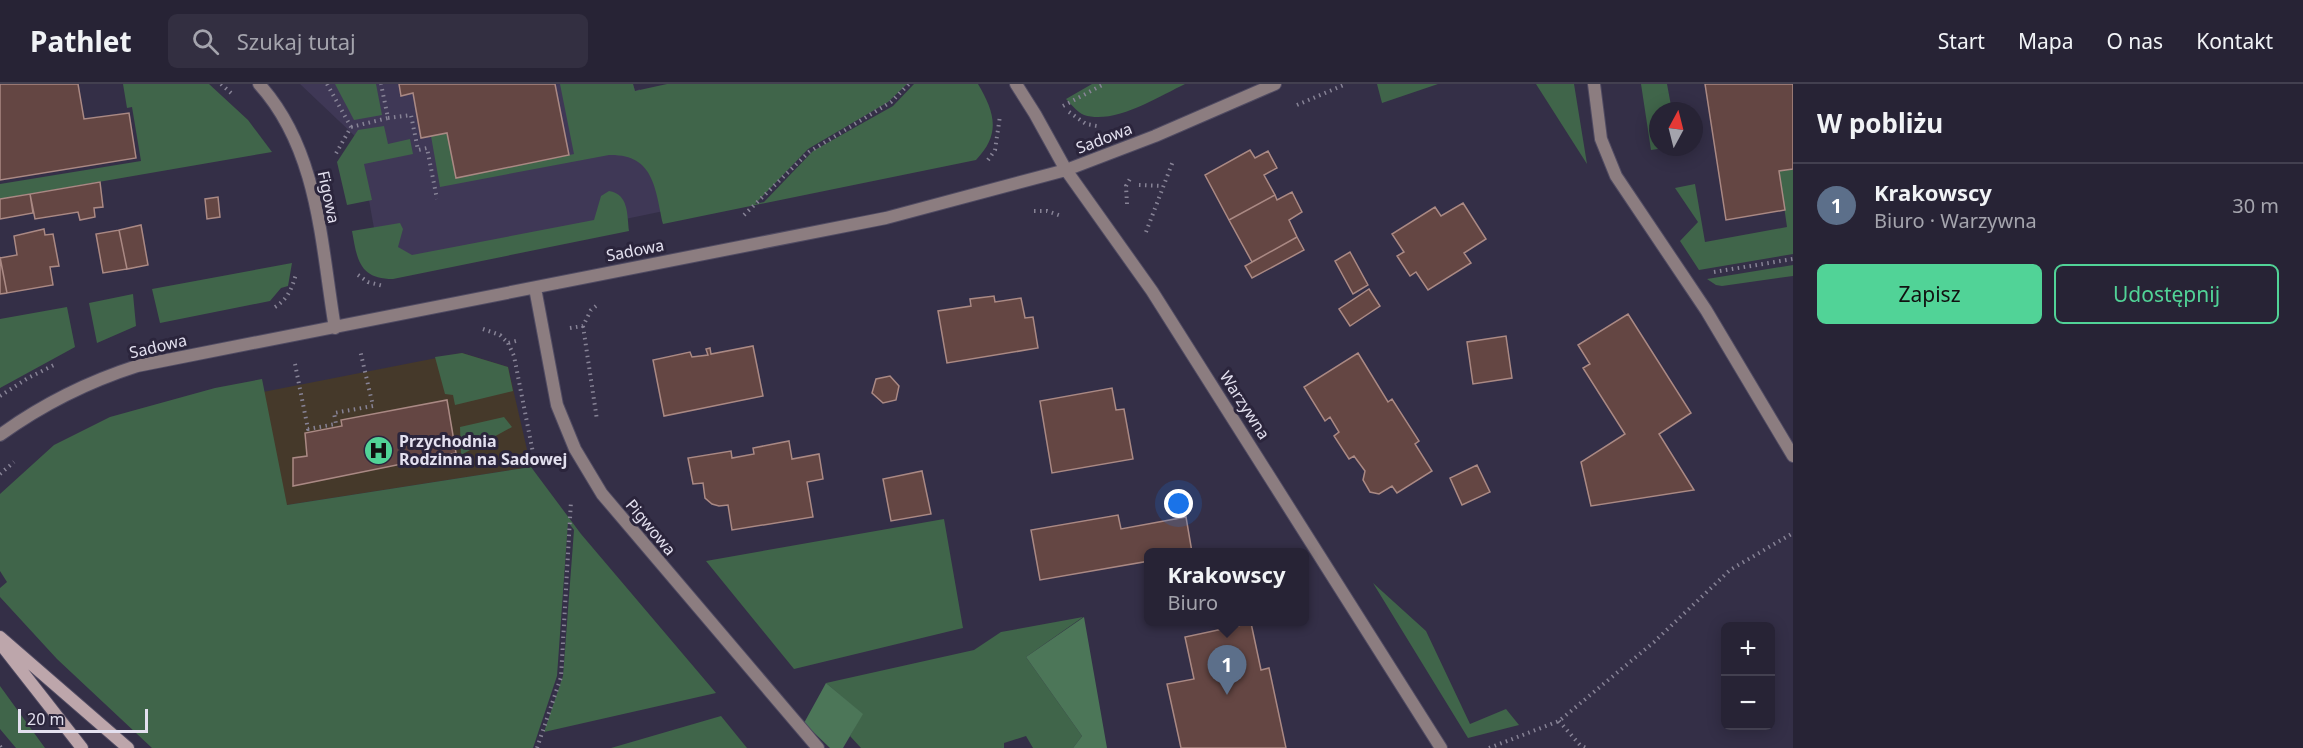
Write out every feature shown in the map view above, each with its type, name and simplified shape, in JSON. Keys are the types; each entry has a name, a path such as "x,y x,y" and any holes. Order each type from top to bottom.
{"main road":[{"path":"0,637 128,748"},
{"path":"0,644 82,748"}],"street":[{"name":"Figowa","path":"259,84 284,120 307,170 335,328"},
{"name":"Warzywna","path":"1016,84 1066,170 1152,291 1442,748"},
{"name":"Sadowa","path":"0,435 26,416 65,394 118,372 158,361 886,218 1066,170 1155,136 1275,84"},
{"path":"1594,84 1601,139 1606,157 1616,176 1706,310 1793,456"},
{"name":"Pigwowa","path":"536,288 557,405 575,449 602,494 818,748"}],"path":[{"path":"327,84 351,127"},
{"path":"381,84 388,118"},
{"path":"744,215 809,152 891,102 909,84"},
{"path":"1062,106 1104,84"},
{"path":"982,165 995,150 1001,110 1027,101 1052,94 1062,106 1086,124 1106,125"},
{"path":"331,162 351,127 411,115 418,150 427,148 437,200"},
{"path":"1143,239 1175,156"},
{"path":"1139,185 1163,186"},
{"path":"733,217 755,213"},
{"path":"272,309 280,304 292,289 296,271 351,259 362,279 374,285 388,287"},
{"path":"1714,272 1793,260"},
{"path":"583,326 598,425"},
{"path":"508,343 514,356 534,458"},
{"path":"295,362 308,429 336,424 334,413 373,406 360,349"},
{"path":"0,396 28,378 59,363"},
{"path":"537,748 561,677 575,449"},
{"path":"1489,748 1559,721 1654,642 1730,570 1793,533"},
{"path":"1559,721 1586,748"}],"shaded area":[{"path":"300,84 633,84 635,91 640,89 664,211 403,265 377,245 358,139"},
{"name":"Przychodnia Rodzinna na Sadowej","path":"462,353 508,367 531,467 229,514 242,396"}],"green space":[{"path":"123,84 209,84 248,120 272,152 0,199 0,184 141,161 132,107 127,108"},
{"path":"335,84 376,84 382,115 354,120"},
{"path":"560,84 633,84 635,91 667,84 907,84 888,102 808,149 755,204 764,202 813,151 893,106 914,84 978,84 988,104 993,123 989,141 976,160 663,224 658,198 650,176 635,160 624,156 609,155 440,187 431,136 447,133 456,178 574,154"},
{"path":"1092,84 1185,84 1136,108 1109,116 1096,117 1081,114 1066,99"},
{"path":"1377,84 1438,84 1382,103"},
{"path":"1536,84 1574,84 1587,164"},
{"path":"1641,84 1667,84 1670,102 1649,102 1649,137"},
{"path":"384,126 388,144 410,139 413,154 364,164 372,200 347,205 337,162 358,130"},
{"path":"1793,169 1793,254 1699,270 1680,241 1698,222 1675,188 1695,184 1705,242 1787,227 1779,171"},
{"path":"609,191 616,193 624,201 629,231 393,279 382,278 366,271 358,258 352,231 400,223 403,229 398,247 412,255 594,220 601,196"},
{"path":"292,263 288,286 281,288 270,301 160,323 152,289"},
{"path":"1793,265 1793,276 1722,286 1707,279"},
{"path":"133,294 136,326 97,343 89,303"},
{"path":"67,307 75,347 0,388 0,319"},
{"path":"462,353 508,367 513,391 455,405 453,395 445,394 435,357"},
{"path":"262,379 287,505 531,467 581,534 716,693 544,732 563,676 574,530 568,522 557,676 533,748 152,748 57,659 0,597 0,588 7,582 0,571 0,494 54,445 110,417 215,388"},
{"path":"504,417 512,427 461,455 460,427"},
{"path":"944,519 963,628 794,669 706,561"},
{"path":"1373,583 1426,631 1470,724 1506,709 1519,725 1468,738"},
{"path":"1083,617 1026,657 1082,736 1073,748 1033,748 1026,736 1004,743 1004,748 861,748 850,736 862,714 826,683 974,650 1001,632"},
{"path":"1084,617 1107,748 1073,748 1082,736 1026,657"},
{"path":"826,683 863,714 843,748 830,748 804,723"},
{"path":"0,686 45,748 16,748 0,729"},
{"path":"721,716 747,748 611,748"}],"building":[{"path":"0,84 78,84 84,119 129,113 136,158 0,180"},
{"path":"399,84 555,84 569,155 456,178 447,133 421,138 413,93 401,96"},
{"path":"1705,84 1793,84 1793,169 1779,171 1785,210 1726,220"},
{"path":"1250,150 1255,158 1268,151 1277,168 1264,175 1275,195 1229,220 1205,175"},
{"path":"100,182 103,207 94,208 95,217 80,220 78,212 35,219 30,194"},
{"path":"1292,192 1302,212 1289,220 1297,237 1252,262 1229,220 1275,195 1277,200"},
{"path":"30,194 33,213 0,219 0,199"},
{"path":"218,197 220,217 207,219 205,199"},
{"path":"1463,203 1486,239 1464,253 1471,263 1428,290 1416,272 1410,276 1397,256 1404,252 1392,234 1435,207 1441,216"},
{"path":"141,225 148,265 127,269 119,230"},
{"path":"44,229 45,235 53,234 59,266 50,267 53,285 7,293 0,258 17,255 14,236"},
{"path":"119,230 127,269 103,273 96,234"},
{"path":"1297,237 1304,250 1252,278 1245,266"},
{"path":"1350,252 1368,285 1353,294 1335,261"},
{"path":"0,257 7,293 0,294"},
{"path":"1369,289 1380,306 1350,326 1339,309"},
{"path":"994,296 995,302 1021,298 1025,318 1033,317 1038,348 947,363 938,311 971,306 970,299"},
{"path":"1628,314 1691,413 1659,434 1694,490 1591,506 1581,462 1625,434 1583,368 1590,364 1578,345"},
{"path":"1506,336 1512,378 1473,384 1467,342"},
{"path":"753,346 763,396 664,416 653,360 690,352 692,357 708,355 706,349 710,348 711,354"},
{"path":"1358,353 1388,402 1392,399 1419,441 1415,444 1432,471 1397,493 1392,486 1379,494 1370,492 1363,480 1365,471 1354,456 1349,459 1334,436 1339,432 1330,417 1325,421 1304,387"},
{"path":"890,376 899,386 896,400 883,403 872,393 876,379"},
{"path":"1112,388 1116,410 1124,409 1133,459 1052,473 1040,401"},
{"path":"447,400 456,453 293,486 293,458 307,456 305,433 342,426 341,420"},
{"path":"789,441 792,459 819,454 823,479 807,482 813,517 732,530 728,505 712,504 705,498 703,483 693,484 688,458 731,451 732,458 754,454 753,448"},
{"path":"1477,465 1490,492 1462,505 1450,478"},
{"path":"922,471 931,514 891,521 883,479"},
{"path":"1118,515 1121,529 1186,517 1191,548 1144,548 1144,562 1040,580 1031,530"},
{"path":"1237,626 1252,626 1261,670 1269,668 1286,748 1181,748 1167,684 1194,679 1185,637"}],"place":[{"name":"Przychodnia Rodzinna na Sadowej","path":"378,450"},
{"name":"Krakowscy","path":"1227,695"}]}
